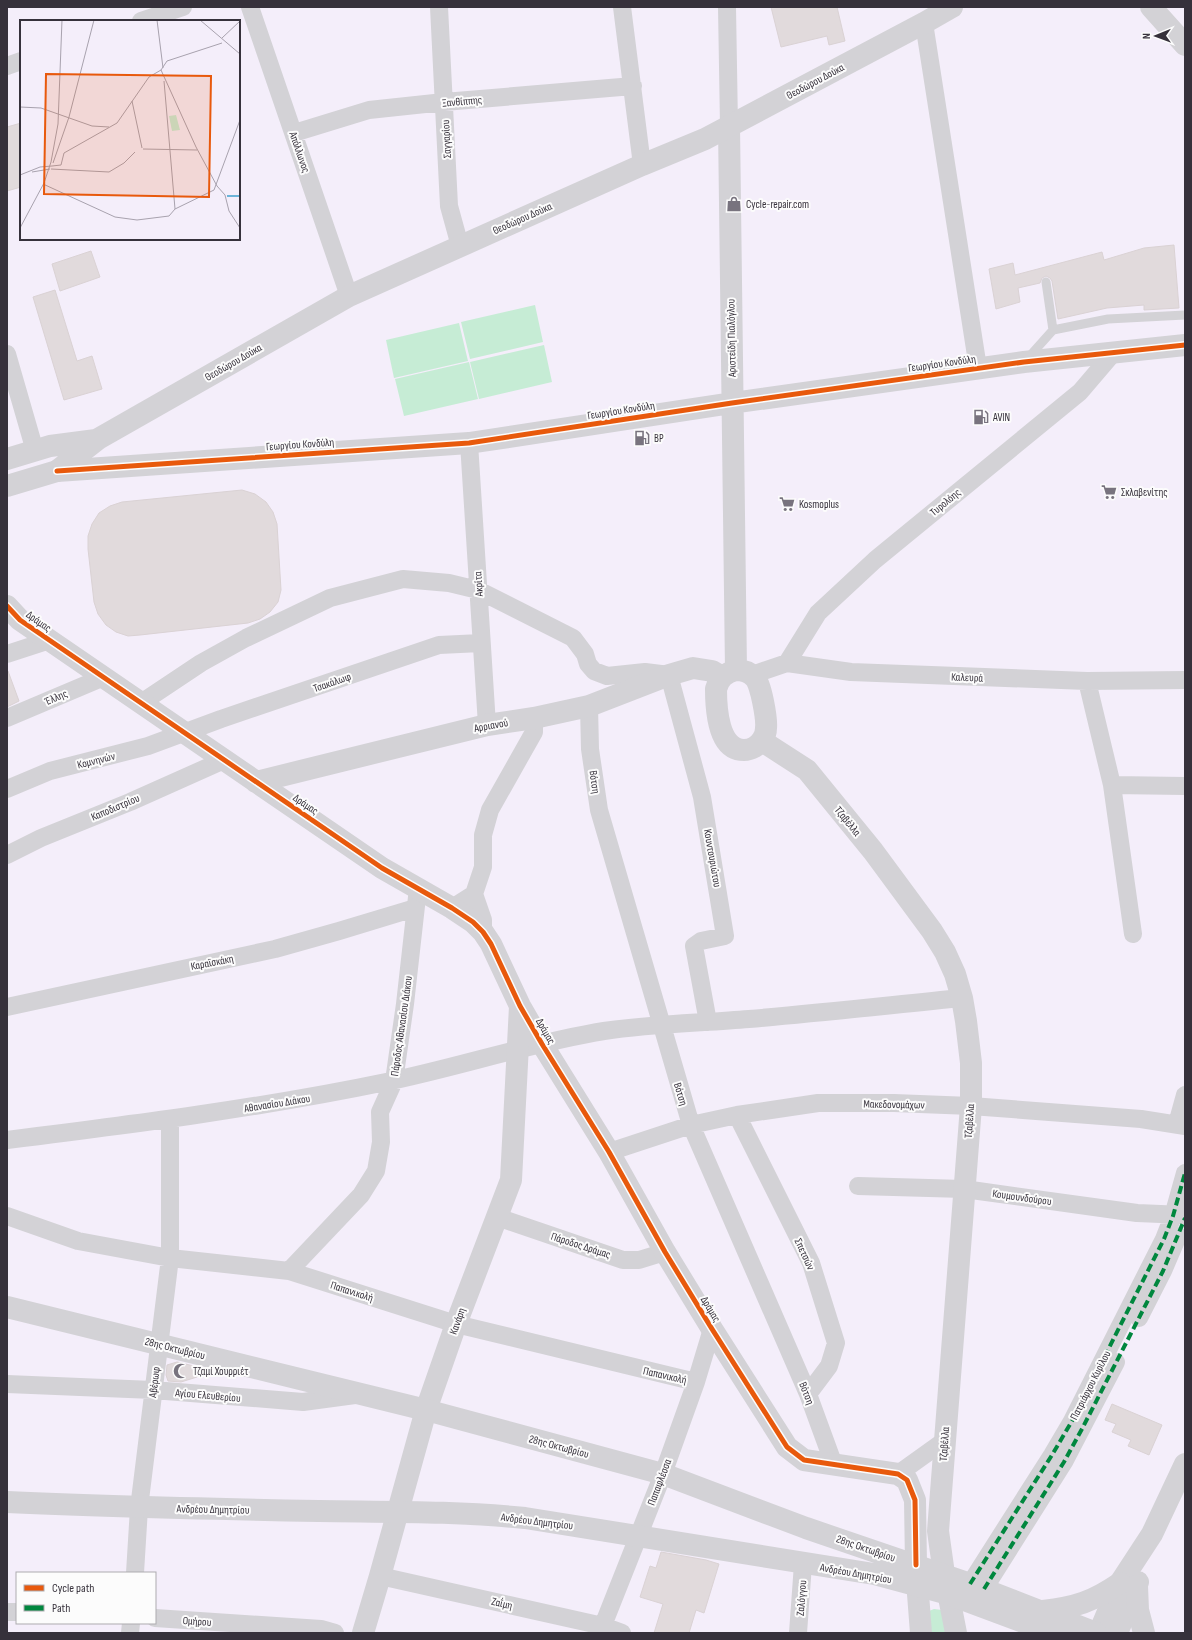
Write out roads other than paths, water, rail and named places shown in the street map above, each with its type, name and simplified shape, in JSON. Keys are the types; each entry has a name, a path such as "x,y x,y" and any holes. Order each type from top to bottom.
{"street":[{"path":"144,20 183,7"},
{"name":"Απόλλωνος","path":"250,7 349,296"},
{"name":"Σαγγαρίου","path":"439,7 449,206 460,246"},
{"path":"622,7 642,165"},
{"name":"Αριστείδη Πιαλόγλου","path":"727,7 737,674"},
{"name":"Θεοδώρου Δούκα","path":"7,486 57,471 98,440 349,296 642,165 705,139 952,7"},
{"path":"1151,7 1185,45"},
{"path":"924,23 978,368"},
{"path":"7,66 20,61"},
{"name":"Ξανθίππης","path":"294,133 369,110 633,86"},
{"name":"Γεωργίου Κονδύλη","path":"57,471 469,443 732,403 978,368 1115,352 1185,346"},
{"name":"Τυρολόης","path":"786,663 818,613 876,560 1080,392 1115,352"},
{"path":"7,354 35,451"},
{"name":"Θεοδώρου Δούκα","path":"7,459 50,446 98,440"},
{"name":"Ακρίτα","path":"469,443 487,725"},
{"path":"141,703 202,663 246,638 330,598 403,579 449,583 478,590 573,638 585,654 588,664 594,671 607,676 645,672 669,674"},
{"name":"Δράμας","path":"7,606 20,620 382,868 416,898 452,908 473,922 483,932 497,955 520,1006 609,1152 665,1252 787,1447 804,1460 898,1474"},
{"path":"7,654 50,640"},
{"name":"Τσακάλωφ","path":"185,733 439,645 481,643"},
{"name":"Καλευρά","path":"737,674 786,663 851,672 1087,681 1185,680"},
{"name":"Αρριανού","path":"256,782 487,725 534,718 589,706 669,674 692,668 737,674"},
{"name":"Κουντουριώτου","path":"669,674 702,797 725,936 701,941 694,946 708,1022"},
{"path":"737,674 760,686 767,727 762,741 756,746 743,750 736,748 725,739 722,733 716,698 718,683 737,674"},
{"name":"Έλλης","path":"7,718 104,677"},
{"path":"1087,681 1112,784 1133,934"},
{"name":"Βότση","path":"589,706 590,749 599,810 691,1126 808,1394 834,1465"},
{"path":"452,908 474,894 483,867 483,835 490,810 534,732 534,718"},
{"name":"Κομνηνών","path":"7,788 50,771 148,746 185,733"},
{"name":"Τζαβέλλα","path":"762,741 807,770 873,851 932,931 945,952 955,974 962,998 969,1038 971,1106 938,1530 946,1584 956,1633"},
{"name":"Καποδιστρίου","path":"7,855 41,838 130,802 224,760"},
{"path":"1112,784 1185,786"},
{"path":"474,894 484,920 483,932"},
{"name":"Καραϊσκάκη","path":"7,1007 275,949 339,931 416,898"},
{"name":"Πάροδος Αθανασίου Διάκου","path":"289,1271 361,1195 376,1171 381,1142 380,1112 394,1081 405,1004 416,898"},
{"path":"542,1044 601,1032 799,1015 962,998"},
{"name":"Κανάρη","path":"363,1633 426,1410 456,1324 511,1180 520,1006"},
{"name":"Αθανασίου Διάκου","path":"7,1140 170,1120 312,1097 394,1081 542,1044"},
{"path":"1181,1125 1185,1095"},
{"name":"Μακεδονομάχων","path":"609,1152 691,1126 737,1115 818,1103 894,1103 971,1106 1141,1118 1181,1125"},
{"name":"Σπετσών","path":"737,1115 811,1264 836,1343 829,1366 808,1394"},
{"name":"Αβέρωφ","path":"135,1572 139,1508 158,1344 170,1258 170,1120"},
{"name":"Πατριάρχου Κυρίλου","path":"977,1586 1058,1459 1122,1338 1163,1271 1181,1216 1185,1173"},
{"name":"Κουμουνδούρου","path":"858,1186 964,1190 1137,1213 1181,1216"},
{"name":"Παπανικολή","path":"7,1216 78,1240 170,1258 289,1271 456,1324 696,1382"},
{"name":"Πάροδος Δράμας","path":"497,1217 623,1260 639,1260 665,1252"},
{"name":"28ης Οκτωβρίου","path":"7,1307 426,1410 663,1474 806,1528 917,1575"},
{"name":"Παπαφλέσσα","path":"601,1629 663,1474 696,1382 712,1329"},
{"name":"Αγίου Ελευθερίου","path":"7,1384 153,1390 303,1402 360,1394"},
{"path":"921,1633 917,1575 915,1500 907,1480 898,1474 944,1441"},
{"path":"946,1584 977,1586 1043,1624 1098,1633 1128,1584 1185,1464"},
{"name":"Ανδρέου Δημητρίου","path":"7,1502 139,1508 503,1516 552,1522 804,1564 874,1574 917,1575 946,1584 1043,1624"},
{"path":"804,1564 806,1528"},
{"name":"Ζαλόγγου","path":"798,1633 804,1564"},
{"name":"Ζαΐμη","path":"380,1576 622,1633"},
{"path":"1014,1633 1043,1624 1099,1596 1128,1584"},
{"path":"1117,1633 1128,1584"},
{"path":"1128,1584 1138,1610 1144,1633"},
{"name":"Ομήρου","path":"156,1618 321,1629 335,1633"}],"lane":[{"path":"1046,282 1053,330"},
{"path":"1024,362 1053,330 1108,319 1185,314"}],"place":[{"name":"Cycle-repair.com","path":"734,204"},
{"name":"AVIN","path":"981,417"},
{"name":"BP","path":"642,438"},
{"name":"Σκλαβενίτης","path":"1109,492"},
{"name":"Kosmoplus","path":"787,504"},
{"name":"Τζαμί Χουρριέτ","path":"181,1371"}]}
